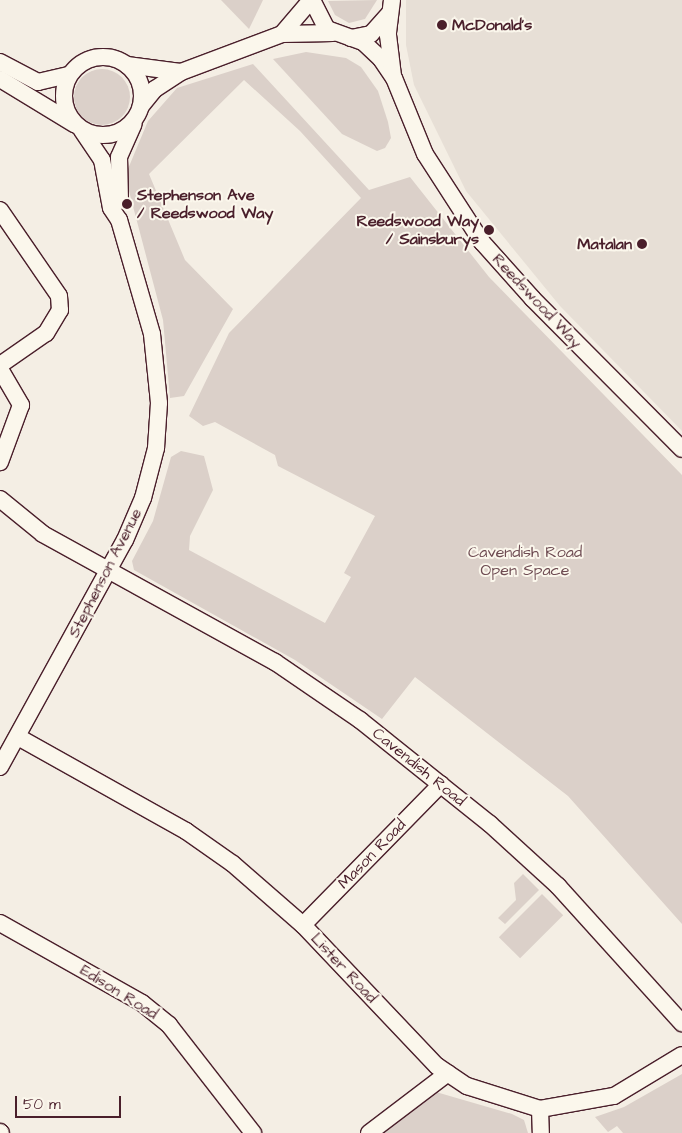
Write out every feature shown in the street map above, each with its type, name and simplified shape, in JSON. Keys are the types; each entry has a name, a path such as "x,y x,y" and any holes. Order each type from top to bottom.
{"street":[{"name":"Reedswood Way","path":"276,36 312,0 319,21 341,36 370,48 394,78 425,154 482,242 532,299 682,449"},
{"name":"Reedswood Way","path":"140,111 155,89 181,72 276,36 371,34 390,7"},
{"name":"Reedswood Way","path":"390,7 394,78"},
{"path":"0,62 38,82 70,75 96,58 127,65 141,87 140,111 119,133 94,135 78,127 64,100 70,75"},
{"name":"Reedswood Way","path":"127,65 181,72"},
{"name":"Stephenson Avenue","path":"0,79 78,127 102,160 111,208 119,220"},
{"name":"Stephenson Avenue","path":"0,767 107,573 143,498 156,448 159,411 152,334 119,220 119,157 140,111"},
{"path":"0,210 59,296 60,310 46,332 0,367 21,405 0,462"},
{"name":"Cavendish Road","path":"0,499 42,534 107,573 275,662 360,720 440,784 558,886 682,1023"},
{"name":"Lister Road","path":"18,737 186,831 233,864 303,925 448,1074 475,1088 540,1109 614,1096 682,1055"},
{"name":"Mason Road","path":"303,925 440,784"},
{"name":"Edison Road","path":"0,923 142,1003 169,1025 253,1133"},
{"path":"369,1133 448,1074"},
{"path":"540,1109 540,1133"}],"shaded area":[{"path":"406,0 682,0 682,431 560,306 466,191 414,85 406,45"}],"green space":[{"path":"221,0 263,0 249,29"},
{"path":"377,0 365,19 349,23 335,15 328,1"},
{"path":"306,52 346,58 361,67 378,91 388,122 391,138 385,148 377,151 342,134 273,59"},
{"name":"Cavendish Road Open Space","path":"253,64 369,190 410,177 489,277 682,475 682,924 568,796 415,677 382,719 295,660 134,570 132,561 153,521 171,457 181,451 204,456 213,490 190,536 189,550 325,623 351,577 344,573 375,516 278,466 275,455 215,422 203,426 189,416 229,333 361,198 300,131 244,80 149,174 185,260 233,309 184,396 170,398 163,320 125,176 148,121 177,88"},
{"path":"102,69 113,71 122,77 128,86 130,97 128,108 122,117 113,123 102,125 91,123 82,117 76,108 74,97 76,86 82,77 91,71"},
{"path":"523,874 539,890 505,924 498,918 516,900 514,883"},
{"path":"542,894 563,915 520,958 499,937"},
{"path":"682,1074 682,1133 623,1133 617,1126 608,1132 595,1117 624,1107"},
{"path":"436,1092 512,1114 524,1120 528,1133 382,1133"}],"place":[{"name":"McDonald's","path":"442,25"},
{"name":"Stephenson Ave / Reedswood Way","path":"127,204"},
{"name":"Reedswood Way / Sainsburys","path":"489,230"},
{"name":"Matalan","path":"642,244"}]}
